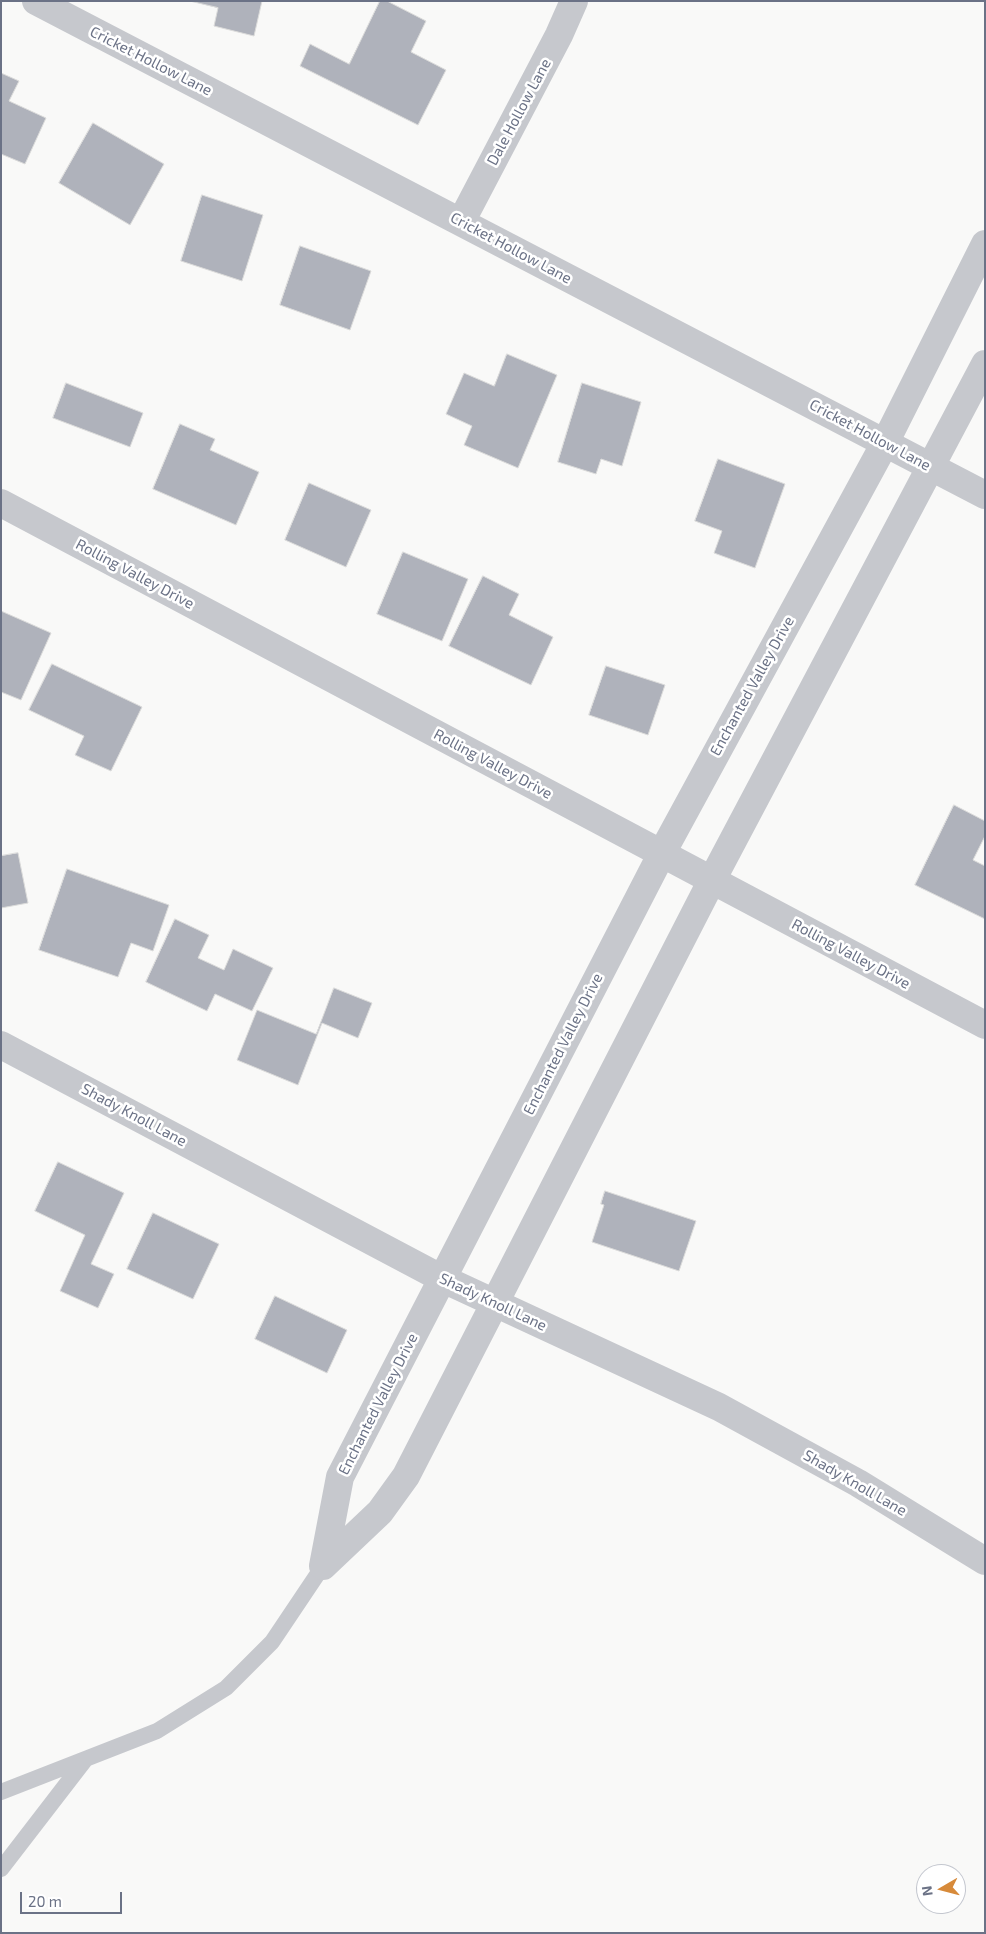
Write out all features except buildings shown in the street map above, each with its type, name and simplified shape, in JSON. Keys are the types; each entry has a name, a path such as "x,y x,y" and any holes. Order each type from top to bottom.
{"street":[{"name":"Cricket Hollow Lane","path":"36,1 66,8 462,222 985,495"},
{"name":"Dale Hollow Lane","path":"462,222 559,35 574,1"},
{"name":"Enchanted Valley Drive","path":"324,1566 340,1476 662,853 885,443 985,244"},
{"path":"324,1566 380,1512 406,1476 712,880 985,364"},
{"name":"Rolling Valley Drive","path":"1,503 985,1025"},
{"name":"Shady Knoll Lane","path":"1,1045 441,1278 719,1407 858,1483 985,1560"}],"lane":[{"path":"1,1792 86,1760 157,1730 226,1688 272,1642 324,1566"},
{"path":"1,1869 86,1760"}]}
